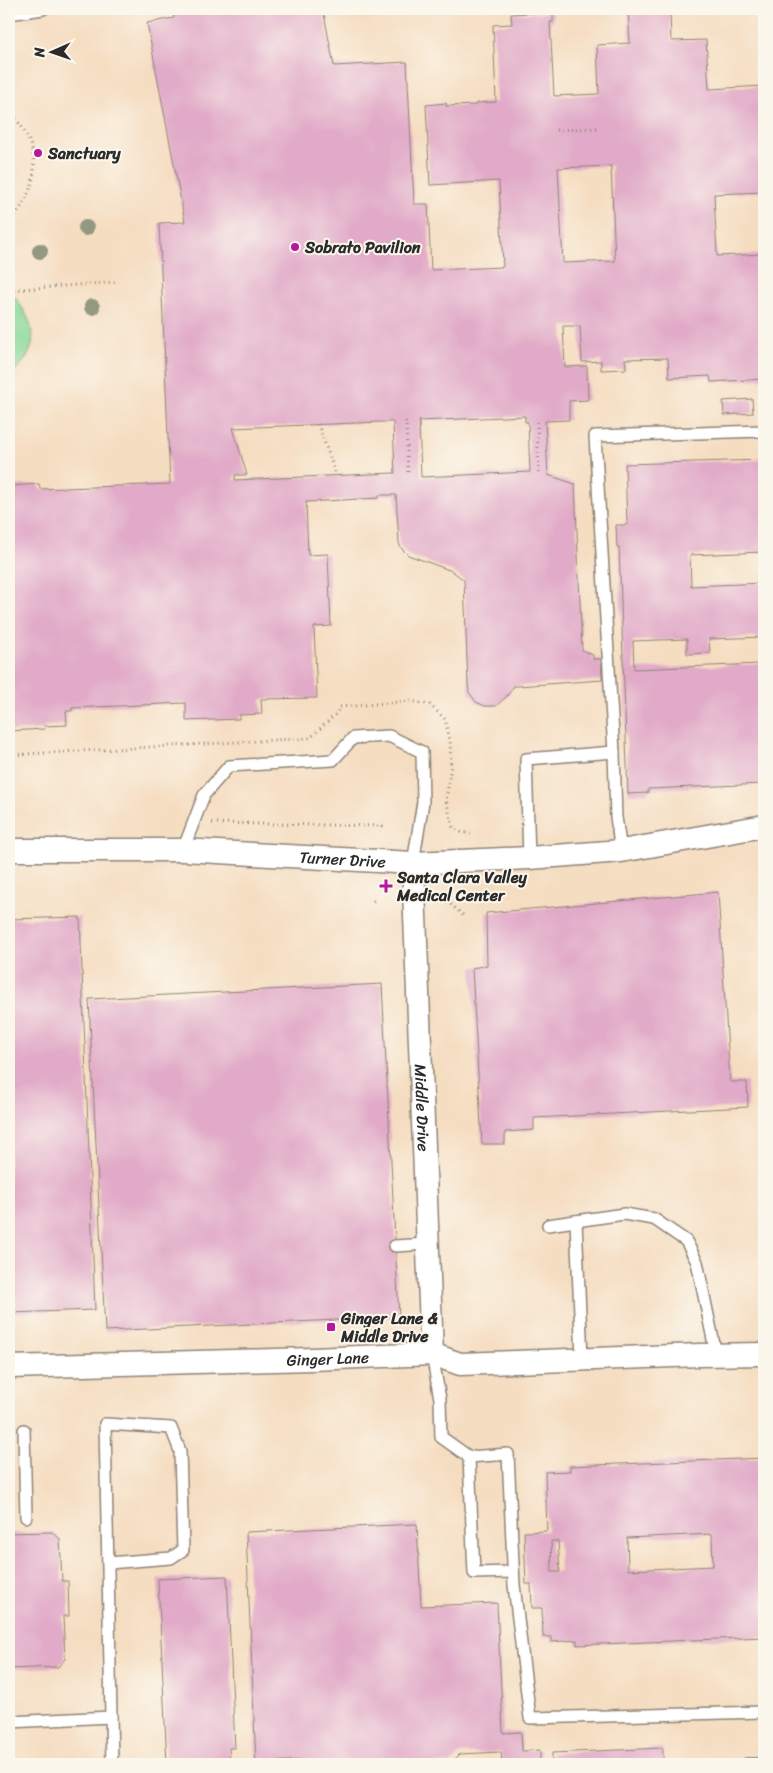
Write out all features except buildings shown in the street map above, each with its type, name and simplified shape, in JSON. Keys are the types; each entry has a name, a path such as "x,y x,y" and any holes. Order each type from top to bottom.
{"street":[{"name":"Turner Drive","path":"9,850 183,850 413,863 530,858 621,851 764,826"},
{"name":"Middle Drive","path":"413,863 432,1354"},
{"name":"Ginger Lane","path":"9,1367 432,1354 460,1364 716,1354 764,1354"}],"lane":[{"path":"9,14 43,9"},
{"path":"621,851 616,817 608,634 595,436 764,431"},
{"path":"183,850 204,795 230,766 333,760 352,738 389,736 422,752 423,802 413,863"},
{"path":"530,858 526,759 614,752"},
{"path":"548,1225 624,1214 654,1219 686,1241 697,1262 716,1354"},
{"path":"576,1221 582,1359"},
{"path":"395,1246 428,1244"},
{"path":"432,1354 440,1399 441,1436 469,1457 508,1454 513,1572 530,1718 764,1712"},
{"path":"108,1563 171,1558 183,1550 180,1451 171,1428 105,1424 112,1764"},
{"path":"24,1430 26,1516"},
{"path":"469,1457 474,1573 513,1572"},
{"path":"9,1722 112,1717"},
{"path":"747,1764 764,1764"}],"path":[{"path":"9,111 21,124 30,141 34,162 32,186 13,220 9,223"},
{"path":"556,130 599,128"},
{"path":"9,290 116,282"},
{"path":"9,382 16,378"},
{"path":"406,421 408,475"},
{"path":"537,422 539,473"},
{"path":"318,424 336,475"},
{"path":"206,823 382,826 381,831"},
{"path":"443,898 463,915"}],"green space":[{"path":"15,297 28,318 33,338 27,357 9,375 9,298"}],"place":[{"name":"Sanctuary","path":"38,153"},
{"name":"Sobrato Pavilion","path":"295,247"},
{"name":"Santa Clara Valley Medical Center","path":"386,886"},
{"name":"Ginger Lane & Middle Drive","path":"331,1327"}]}
